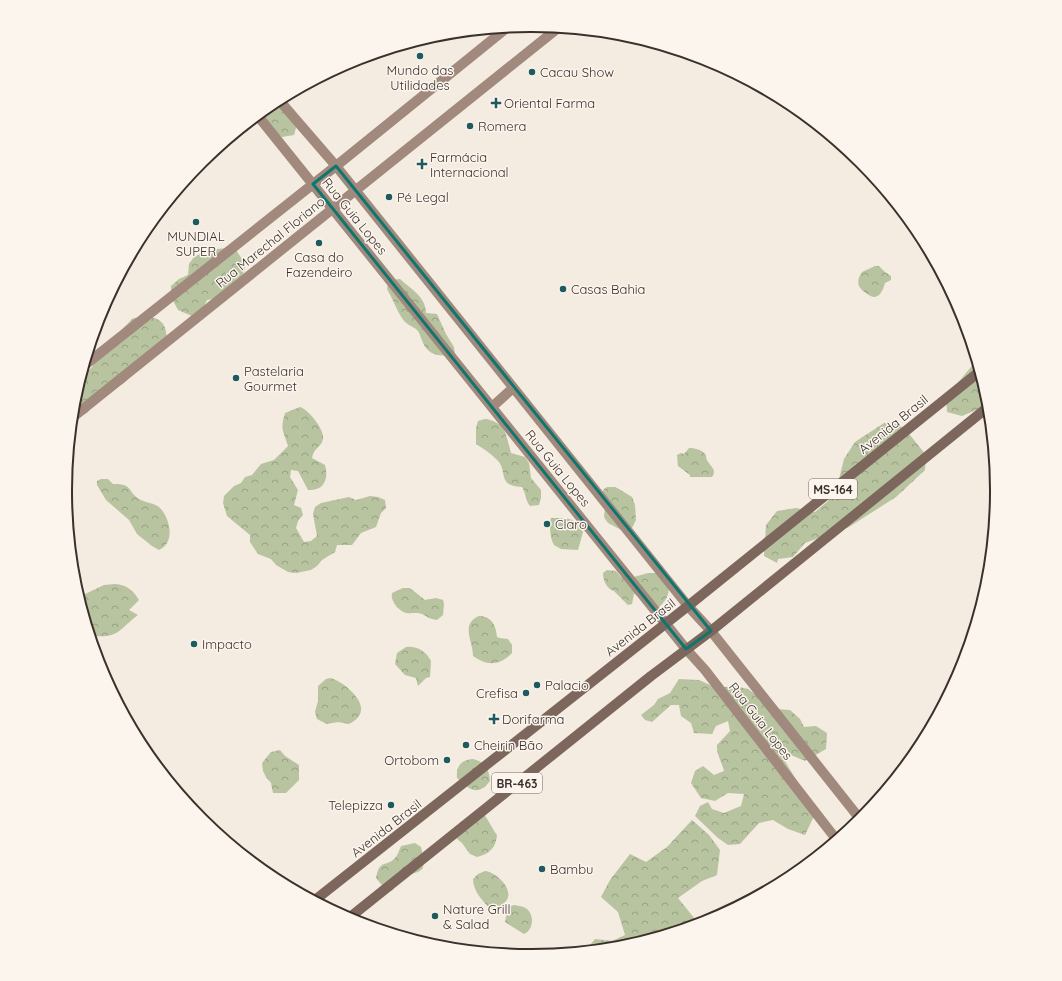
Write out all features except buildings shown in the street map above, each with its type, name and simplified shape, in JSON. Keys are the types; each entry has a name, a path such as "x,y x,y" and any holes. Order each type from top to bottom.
{"main road":[{"name":"Rua Marechal Floriano","path":"92,360 501,33"},
{"name":"Rua Marechal Floriano","path":"79,412 552,33"},
{"name":"Rua Guia Lopes","path":"283,105 336,166 688,606 711,631 856,814"},
{"name":"Rua Guia Lopes","path":"261,120 666,622 686,649 705,670 833,835"},
{"name":"Avenida Brasil","path":"319,897 688,606 975,375"},
{"path":"492,407 513,388"},
{"name":"MS-164","path":"711,631 983,411"},
{"name":"BR-463","path":"355,913 651,676 711,631"}],"highlighted area":[{"path":"336,166 711,631 686,649 313,184"}],"green space":[{"path":"284,104 297,124 294,135 282,137 275,133 261,120"},
{"path":"228,248 236,250 244,262 245,270 241,277 214,299 207,300 202,311 192,316 178,310 171,297 171,286 179,279 188,275 189,264 194,257 200,254 211,254 217,249"},
{"path":"875,266 879,266 891,276 891,280 885,283 881,293 878,296 873,297 863,291 858,284 858,281 862,272"},
{"path":"400,279 421,298 426,313 437,314 454,347 455,354 440,355 432,353 423,343 418,331 402,319 387,289 388,284 391,281"},
{"path":"139,317 151,318 160,321 163,323 165,328 167,340 124,383 98,400 87,413 78,417 88,372 93,366 94,359 132,319"},
{"path":"972,366 982,408 962,416 947,412 946,397"},
{"path":"300,407 319,425 323,439 321,444 314,452 312,458 325,465 326,470 326,479 324,483 318,488 308,490 298,471 291,470 290,477 298,490 294,505 301,508 303,515 298,521 296,528 304,542 311,541 317,536 313,514 315,507 321,503 349,497 356,500 370,496 385,500 386,508 381,513 376,527 361,533 352,545 337,545 335,552 322,560 317,566 311,570 296,573 288,572 276,565 271,559 258,554 250,542 250,535 227,516 223,503 224,496 234,486 241,483 245,477 252,475 261,464 274,460 288,446 282,427 285,413"},
{"path":"485,419 501,426 506,435 511,453 525,457 529,463 531,478 541,490 539,505 530,506 522,487 514,486 506,482 499,462 476,444 476,428 478,421"},
{"path":"884,423 898,424 906,430 926,455 925,470 896,497 849,527 805,543 793,557 778,559 777,563 764,556 766,525 777,511 796,508 815,512 828,501 839,479 844,459 855,442"},
{"path":"689,448 699,450 706,455 706,458 714,471 712,477 690,477 690,475 678,466 677,455 681,453 684,454"},
{"path":"101,479 108,479 113,484 124,485 143,501 159,507 163,511 170,530 168,542 164,547 159,550 137,534 129,520 106,500 97,485 97,481"},
{"path":"607,487 615,487 632,497 635,505 636,520 632,528 627,533 608,523 605,519 605,508 602,493"},
{"path":"551,518 566,518 577,523 583,532 578,550 561,549 554,545 550,532"},
{"path":"607,570 616,571 621,577 634,577 648,573 657,573 668,586 669,589 667,596 664,602 656,609 634,594 632,604 628,605 606,584 603,573"},
{"path":"115,584 126,587 132,591 139,600 129,610 138,615 118,632 108,636 96,636 84,594 104,585"},
{"path":"403,588 410,588 425,600 436,598 443,600 443,615 437,620 420,613 406,613 400,610 393,602 392,593"},
{"path":"483,616 490,620 496,629 497,637 508,639 512,645 512,653 503,660 488,663 483,662 473,656 469,628 473,619"},
{"path":"406,647 414,647 421,650 427,654 431,661 430,677 426,678 418,686 416,678 405,675 395,664 397,653"},
{"path":"330,678 340,682 359,700 361,712 359,717 349,724 338,722 327,724 317,719 315,712 318,701 318,686 326,679"},
{"path":"679,679 699,680 717,688 735,686 748,689 776,709 790,710 800,719 804,727 816,726 827,733 826,749 805,761 791,755 782,744 783,758 816,812 805,835 788,829 773,820 759,823 740,844 728,845 718,838 695,816 700,806 708,802 712,809 724,813 741,806 744,794 728,793 715,801 701,798 691,783 695,771 703,766 714,775 724,771 718,755 717,745 730,731 728,721 716,726 712,734 694,733 691,723 681,716 679,705 671,705 652,722 645,720 641,715 654,705 658,699 670,693"},
{"path":"280,750 285,756 299,765 299,780 286,793 273,793 271,783 263,771 262,763 271,752"},
{"path":"473,759 486,766 490,781 485,787 479,790 469,788 457,778 457,770 460,764"},
{"path":"480,810 485,815 497,835 495,844 491,850 477,857 470,854 462,843 456,838 453,832 461,822"},
{"path":"692,820 709,835 720,850 717,875 702,881 678,898 695,918 650,933 620,940 590,945 595,939 612,941 625,935 618,912 601,897 610,880 630,854 646,862 667,847"},
{"path":"415,843 421,847 424,863 423,867 417,872 399,878 392,891 385,889 376,878 379,868 395,858 401,846"},
{"path":"485,871 493,874 501,880 507,888 508,897 506,901 495,910 492,910 482,900 473,883 473,879 478,874"},
{"path":"514,905 521,906 530,912 532,923 527,932 524,934 505,922 508,907"}],"place":[{"name":"Mundo das Utilidades","path":"420,56"},
{"name":"Cacau Show","path":"532,72"},
{"name":"Oriental Farma","path":"496,103"},
{"name":"Romera","path":"470,126"},
{"name":"Farmácia Internacional","path":"422,164"},
{"name":"Pé Legal","path":"389,197"},
{"name":"MUNDIAL SUPER","path":"196,222"},
{"name":"Casa do Fazendeiro","path":"319,243"},
{"name":"Casas Bahia","path":"563,289"},
{"name":"Pastelaria Gourmet","path":"236,378"},
{"name":"Claro","path":"547,524"},
{"name":"Impacto","path":"194,644"},
{"name":"Palacio","path":"537,685"},
{"name":"Crefisa","path":"526,693"},
{"name":"Dorifarma","path":"494,719"},
{"name":"Cheirin Bão","path":"466,745"},
{"name":"Ortobom","path":"447,760"},
{"name":"Telepizza","path":"391,805"},
{"name":"Bambu","path":"542,869"},
{"name":"Nature Grill & Salad","path":"435,916"}]}
